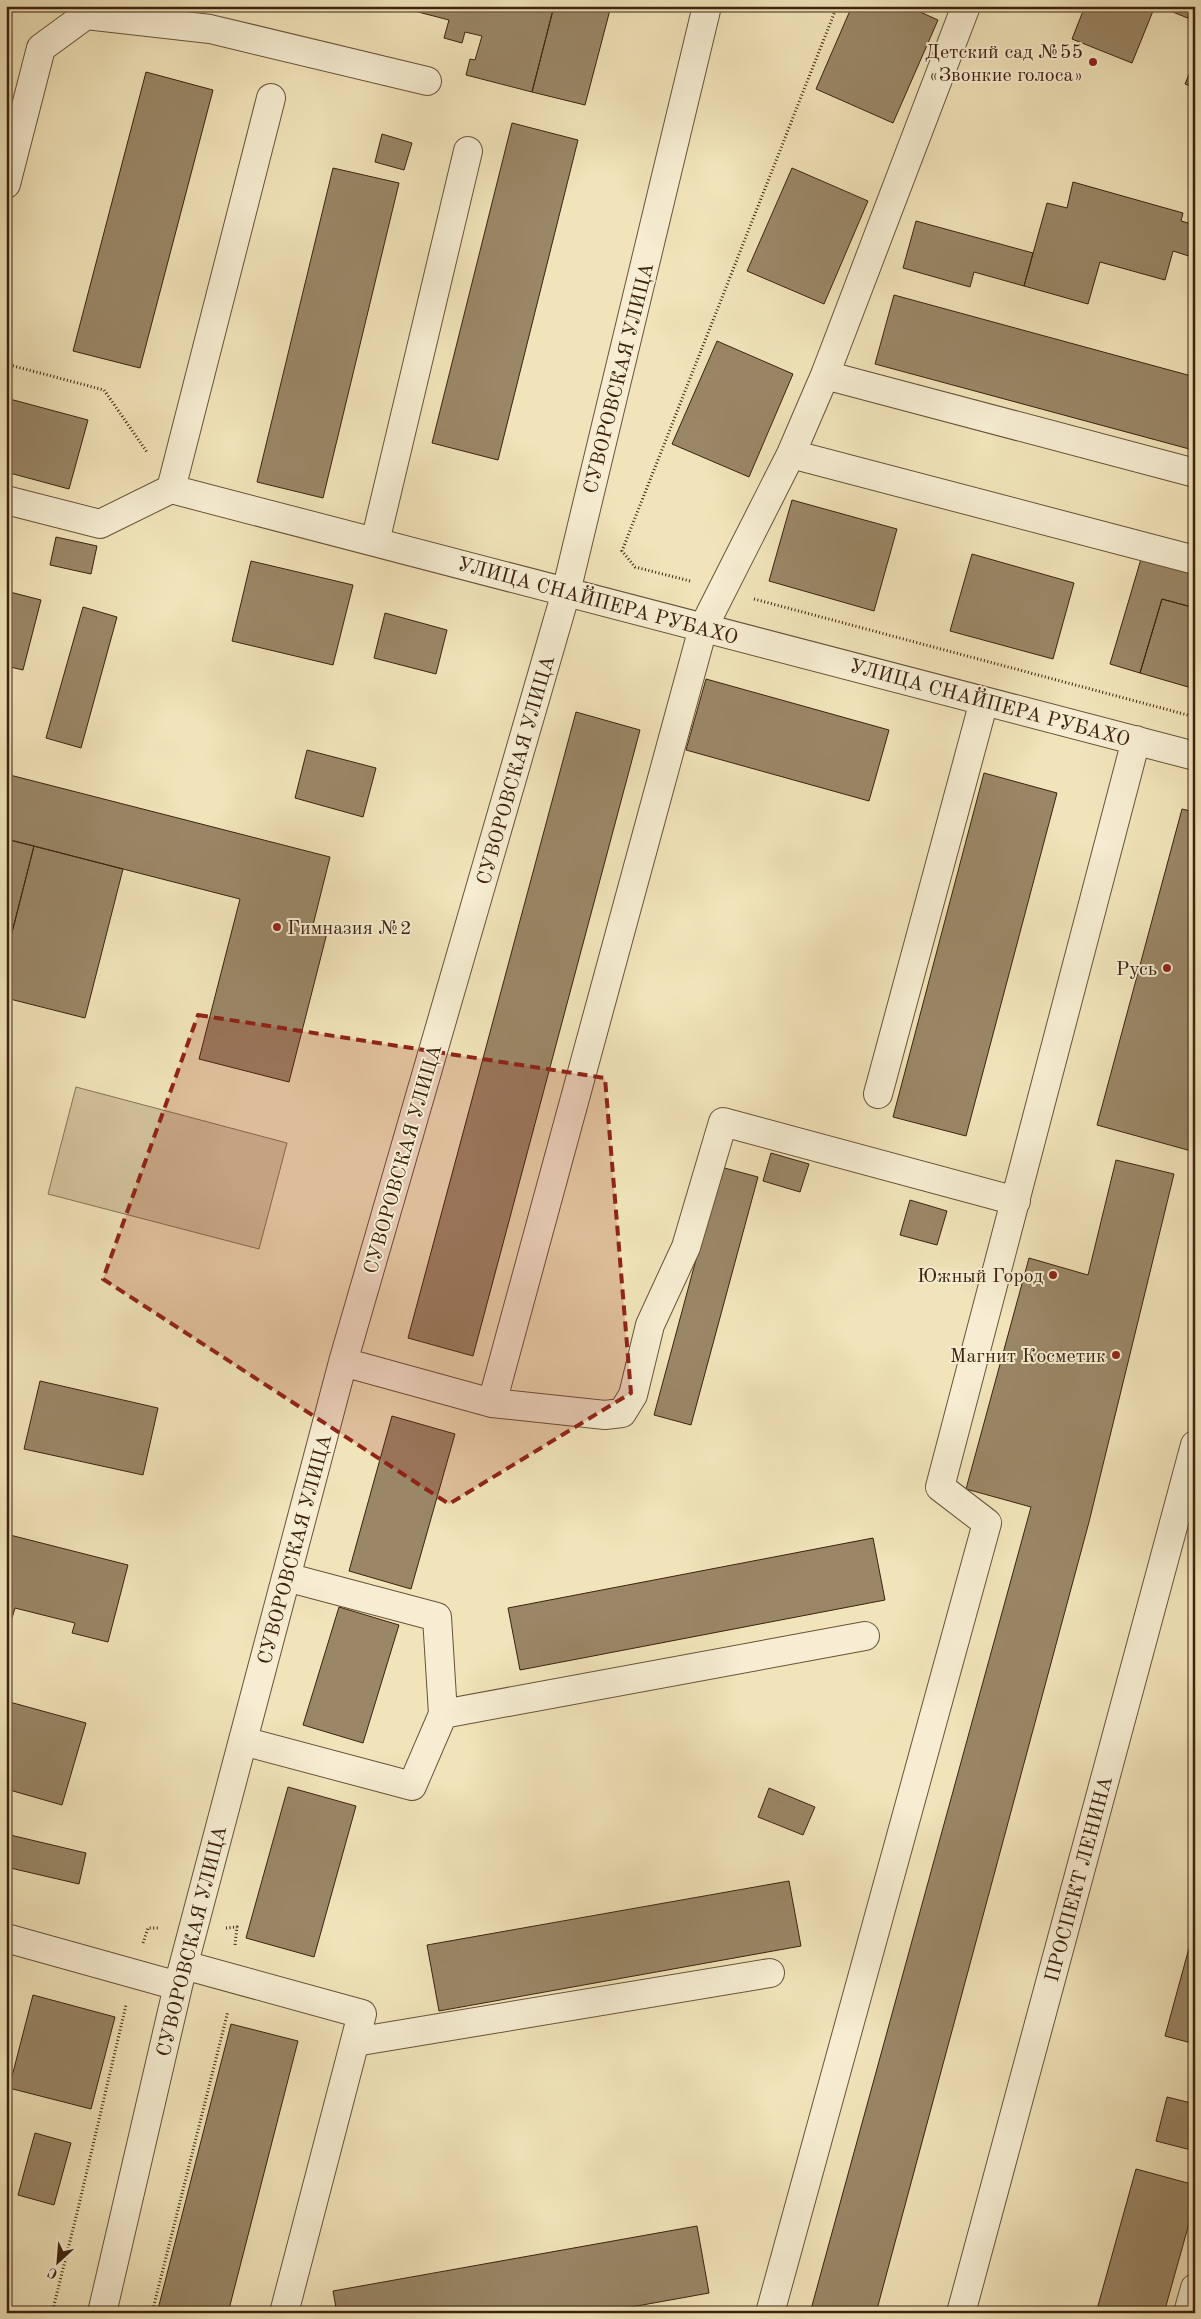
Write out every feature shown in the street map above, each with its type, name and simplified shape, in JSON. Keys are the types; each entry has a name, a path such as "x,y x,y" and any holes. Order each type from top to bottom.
{"street":[{"name":"СУВОРОВСКАЯ УЛИЦА","path":"102,2313 181,1976 286,1577 344,1362 566,592 707,6"},
{"path":"492,1403 703,628 791,454 825,375 966,6"},
{"path":"6,184 41,48 86,15 210,29 427,81"},
{"path":"6,500 100,524 171,489 271,98"},
{"path":"375,542 468,151"},
{"path":"825,375 1195,473"},
{"path":"791,454 1195,560"},
{"name":"УЛИЦА СНАЙПЕРА РУБАХО","path":"171,489 1195,756"},
{"path":"878,1094 984,701"},
{"path":"770,2313 988,1523 940,1488 1136,740"},
{"path":"344,1362 492,1403 605,1415 622,1413 634,1395 650,1325 686,1247 723,1122 1016,1201"},
{"name":"ПРОСПЕКТ ЛЕНИНА","path":"961,2313 1195,1444"},
{"path":"243,1741 412,1786 443,1714 437,1617 286,1577"},
{"path":"443,1714 865,1636"},
{"path":"6,1938 134,1974 181,1976 362,2014 284,2313"},
{"path":"355,2042 770,1973"},
{"path":"1188,2313 1195,2288"}],"path":[{"path":"6,364 104,390 148,454"},
{"path":"52,2313 134,1974"},
{"path":"152,2313 230,2003"}],"highlighted area":[{"path":"198,1015 605,1078 631,1393 449,1504 103,1279"}],"shaded area":[{"path":"76,1087 287,1143 259,1249 48,1194"}],"building":[{"path":"10,6 30,6 29,11"},
{"path":"395,6 554,6 532,92 466,75 470,59 475,60 482,36 465,32 462,43 444,38 449,20"},
{"path":"554,6 611,6 585,105 532,92"},
{"path":"852,6 907,6 938,20 893,123 816,89"},
{"path":"1085,6 1155,6 1132,63 1072,39"},
{"path":"1158,6 1195,6 1195,21"},
{"path":"1195,60 1195,88 1185,84"},
{"path":"146,72 213,90 140,368 73,351"},
{"path":"512,123 578,140 498,460 432,443"},
{"path":"382,134 412,143 404,170 375,162"},
{"path":"333,168 399,183 323,498 257,482"},
{"path":"792,168 868,201 824,304 747,271"},
{"path":"1073,182 1183,213 1181,221 1195,225 1195,249 1192,257 1173,251 1165,280 1100,262 1088,304 1024,286 1047,203 1067,208"},
{"path":"916,221 1033,253 1024,286 974,272 970,287 903,268"},
{"path":"894,295 1195,377 1195,443 1193,450 875,364"},
{"path":"717,341 793,374 749,477 672,444"},
{"path":"6,398 88,420 69,489 6,472"},
{"path":"792,500 897,529 874,611 769,581"},
{"path":"56,537 97,546 91,574 50,565"},
{"path":"972,554 1074,583 1053,659 950,631"},
{"path":"1141,559 1195,575 1195,608 1162,599 1140,673 1110,664"},
{"path":"251,561 353,585 333,665 232,641"},
{"path":"6,591 41,600 23,670 6,666"},
{"path":"1162,599 1195,608 1195,689 1140,673"},
{"path":"83,607 117,617 81,748 46,738"},
{"path":"385,613 447,630 436,674 374,658"},
{"path":"706,679 889,730 869,801 686,750"},
{"path":"576,712 640,730 473,1356 408,1338"},
{"path":"307,750 376,768 363,817 295,798"},
{"path":"984,773 1057,793 966,1136 893,1117"},
{"name":"Гимназия №2","path":"6,774 330,857 313,925 328,929 289,1082 199,1059 240,899 6,839"},
{"name":"Русь","path":"1182,809 1195,812 1195,1152 1097,1125"},
{"path":"6,839 34,846 6,956"},
{"path":"34,846 123,869 85,1018 6,998 6,956"},
{"path":"771,1153 809,1164 800,1192 763,1181"},
{"path":"1116,1160 1174,1174 1089,1522 876,2313 810,2313 1031,1507 966,1489 1029,1258 1088,1275"},
{"path":"721,1167 758,1177 691,1425 654,1415"},
{"path":"910,1200 947,1211 937,1245 900,1235"},
{"path":"40,1381 158,1408 143,1475 24,1449"},
{"path":"392,1416 455,1434 411,1589 349,1571"},
{"path":"6,1534 128,1565 108,1642 72,1633 75,1623 15,1608 12,1618 6,1616"},
{"path":"873,1538 885,1600 520,1670 508,1608"},
{"path":"339,1607 399,1625 363,1743 303,1725"},
{"path":"6,1701 86,1723 62,1805 6,1789"},
{"path":"288,1787 356,1806 314,1957 246,1938"},
{"path":"769,1788 815,1807 803,1835 758,1817"},
{"path":"6,1834 86,1853 79,1884 6,1867"},
{"path":"789,1881 801,1946 439,2011 427,1945"},
{"path":"1195,1926 1195,2044 1165,2036"},
{"path":"33,1995 115,2017 91,2109 9,2088"},
{"path":"231,2024 298,2041 228,2313 157,2313"},
{"path":"1167,2097 1195,2104 1195,2151 1156,2141"},
{"path":"35,2133 71,2143 54,2205 18,2195"},
{"path":"1136,2169 1195,2185 1195,2202 1164,2313 1096,2313"},
{"path":"697,2226 709,2293 598,2313 337,2313 333,2291"}],"place":[{"name":"Детский сад №55 «Звонкие голоса»","path":"1093,62"},
{"name":"Гимназия №2","path":"277,927"},
{"name":"Русь","path":"1167,968"},
{"name":"Южный Город","path":"1053,1275"},
{"name":"Магнит Косметик","path":"1116,1355"}]}
